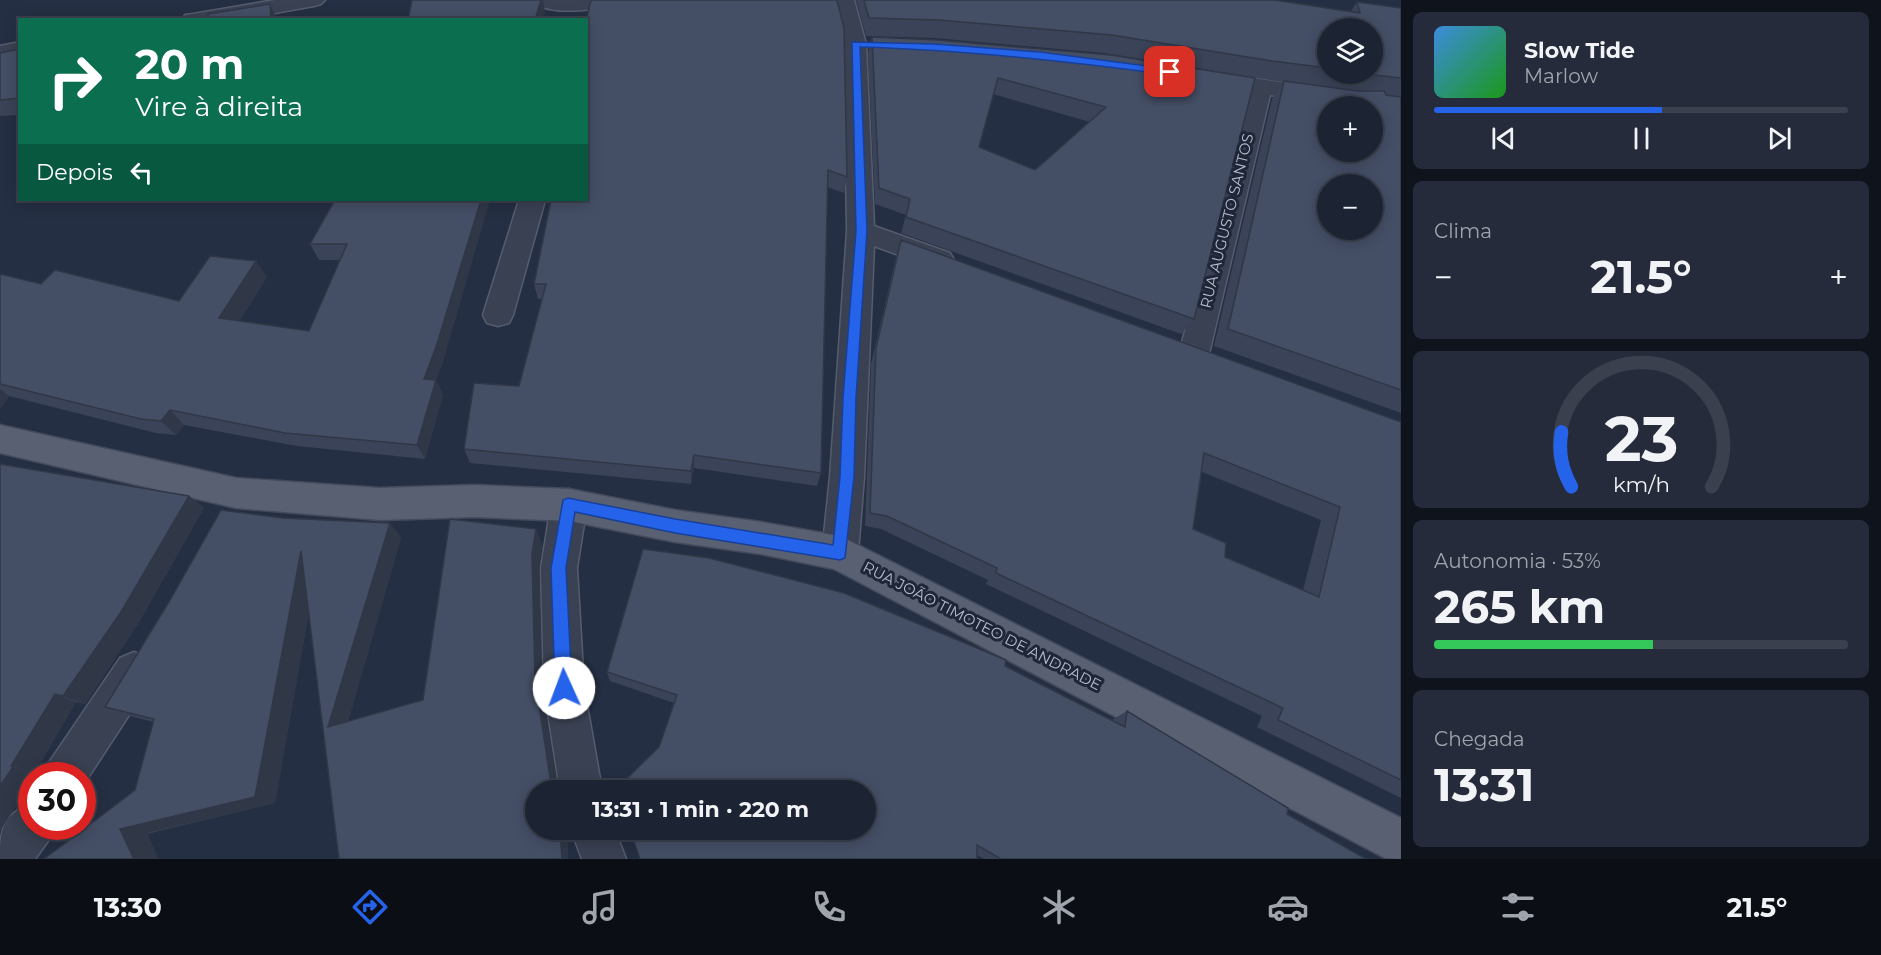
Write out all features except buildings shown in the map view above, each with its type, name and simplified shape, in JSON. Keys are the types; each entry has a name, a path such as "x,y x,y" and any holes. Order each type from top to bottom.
{"main road":[{"name":"RUA JOÃO TIMOTEO DE ANDRADE","path":"0,439 228,508 476,501 568,505 675,526 840,553 1401,842"}],"street":[{"path":"205,18 314,0"},
{"path":"544,0 589,12 618,0"},
{"path":"840,553 847,477 850,387 861,231 866,44 843,0"},
{"path":"0,53 18,49"},
{"path":"1193,76 1260,88 1401,107"},
{"name":"RUA AUGUSTO SANTOS","path":"1194,354 1260,88"},
{"path":"498,315 532,201"},
{"path":"861,231 961,268"},
{"path":"568,505 559,568 564,688 579,780"},
{"path":"75,762 115,704 151,645"},
{"path":"8,859 21,840"},
{"path":"597,840 604,859"}],"route":[{"path":"564,688 559,568 568,505 675,526 761,538 840,553 847,477 861,231 855,44 1040,55 1170,72"}]}
